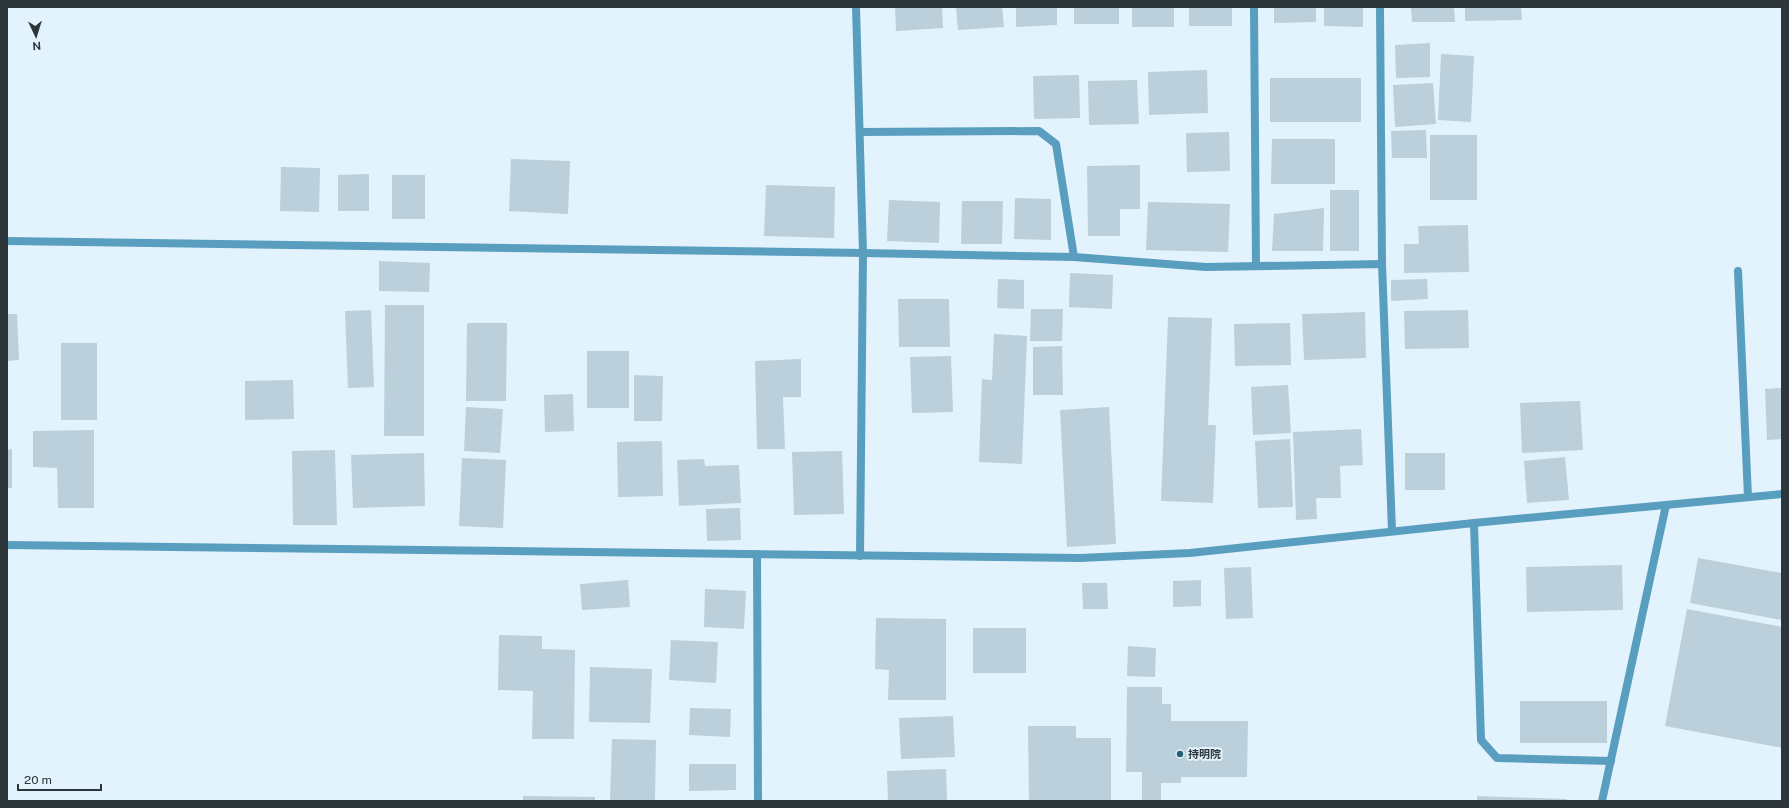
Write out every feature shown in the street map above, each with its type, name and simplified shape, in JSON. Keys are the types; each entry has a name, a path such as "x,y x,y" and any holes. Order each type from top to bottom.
{"street":[{"path":"856,7 863,252 860,556"},
{"path":"1254,7 1256,265"},
{"path":"1380,7 1382,264 1392,531"},
{"path":"860,132 1039,131 1056,144 1074,257"},
{"path":"7,241 863,252 1074,257 1206,267 1382,264"},
{"path":"1738,271 1748,498"},
{"path":"7,545 1080,558 1182,554 1392,531 1782,494"},
{"path":"1602,801 1666,505"},
{"path":"1474,523 1481,740 1497,758 1611,761"},
{"path":"757,554 758,801"}],"building":[{"path":"895,7 942,7 943,28 896,31"},
{"path":"956,7 1002,7 1004,27 958,30"},
{"path":"1016,7 1057,7 1057,25 1016,27"},
{"path":"1074,7 1119,7 1119,24 1074,24"},
{"path":"1132,7 1174,7 1174,27 1132,27"},
{"path":"1189,7 1232,7 1232,26 1189,26"},
{"path":"1274,7 1316,7 1316,22 1274,23"},
{"path":"1324,7 1363,7 1363,27 1324,26"},
{"path":"1411,7 1454,7 1455,22 1412,22"},
{"path":"1465,7 1521,7 1522,20 1465,21"},
{"path":"1430,43 1430,77 1396,78 1395,45"},
{"path":"1441,54 1474,56 1471,122 1438,120"},
{"path":"1207,70 1208,113 1149,115 1148,72"},
{"path":"1079,75 1080,118 1034,119 1033,76"},
{"path":"1270,78 1361,78 1361,122 1270,122"},
{"path":"1137,80 1139,124 1089,125 1088,81"},
{"path":"1433,83 1436,124 1395,127 1393,85"},
{"path":"1426,130 1427,158 1392,158 1391,131"},
{"path":"1229,132 1230,171 1187,172 1186,133"},
{"path":"1430,135 1477,135 1477,200 1430,200"},
{"path":"1272,139 1335,139 1335,184 1271,184"},
{"path":"511,159 570,161 568,214 509,211"},
{"path":"1140,165 1140,209 1120,209 1120,236 1088,236 1087,166"},
{"path":"281,167 320,168 319,212 280,211"},
{"path":"369,174 369,211 338,211 338,175"},
{"path":"392,175 425,175 425,219 392,219"},
{"path":"766,185 835,187 834,238 764,236"},
{"path":"1330,190 1359,190 1359,251 1330,251"},
{"path":"1015,198 1051,199 1051,240 1014,239"},
{"path":"889,200 940,202 939,243 887,241"},
{"path":"962,201 1003,201 1002,244 961,244"},
{"path":"1148,202 1230,204 1228,252 1146,250"},
{"path":"1324,208 1323,251 1272,251 1274,214"},
{"path":"1468,225 1469,272 1404,273 1404,244 1419,244 1418,226"},
{"path":"379,261 430,263 429,292 379,291"},
{"path":"1070,273 1113,275 1112,309 1069,307"},
{"path":"998,279 1024,280 1024,309 997,308"},
{"path":"1427,279 1428,299 1391,301 1391,280"},
{"path":"898,299 949,299 950,347 899,347"},
{"path":"385,305 424,305 424,436 384,436"},
{"path":"1031,309 1063,309 1062,341 1030,341"},
{"path":"371,310 374,387 348,388 345,311"},
{"path":"1468,310 1469,348 1405,349 1404,311"},
{"path":"1365,312 1366,358 1304,360 1302,314"},
{"path":"7,314 17,314 19,360 7,361"},
{"path":"1168,317 1212,318 1208,425 1216,425 1213,503 1161,501"},
{"path":"467,323 507,323 506,401 466,401"},
{"path":"1290,323 1291,365 1235,366 1234,324"},
{"path":"994,334 1027,336 1022,464 979,462 982,379 992,380"},
{"path":"61,343 97,343 97,420 61,420"},
{"path":"1062,346 1063,395 1033,395 1033,347"},
{"path":"587,351 629,351 629,408 587,408"},
{"path":"951,356 953,412 912,413 910,357"},
{"path":"801,359 801,397 783,397 785,449 757,449 755,361"},
{"path":"634,375 663,376 662,421 634,421"},
{"path":"293,380 294,419 245,420 245,381"},
{"path":"1288,385 1291,433 1253,435 1251,387"},
{"path":"1782,388 1782,439 1767,440 1765,389"},
{"path":"573,394 574,431 545,432 544,395"},
{"path":"1580,401 1583,450 1522,453 1520,403"},
{"path":"466,407 503,409 500,453 464,451"},
{"path":"1109,407 1116,544 1067,547 1060,410"},
{"path":"1361,429 1363,465 1340,466 1341,498 1316,498 1317,519 1296,520 1293,432"},
{"path":"94,430 94,508 58,508 57,468 33,467 33,431"},
{"path":"1290,439 1293,507 1258,508 1255,441"},
{"path":"662,441 663,496 618,497 617,442"},
{"path":"12,449 12,488 7,488 7,450"},
{"path":"335,450 337,525 293,525 292,451"},
{"path":"842,451 844,514 794,515 792,452"},
{"path":"424,453 425,506 353,508 351,455"},
{"path":"1405,453 1445,453 1445,490 1405,490"},
{"path":"1565,457 1569,500 1527,503 1524,461"},
{"path":"462,458 506,460 503,528 459,526"},
{"path":"704,459 705,466 739,465 741,503 679,506 677,460"},
{"path":"740,508 741,540 707,541 706,509"},
{"path":"1698,558 1782,573 1782,620 1690,603"},
{"path":"1622,565 1623,610 1527,612 1526,567"},
{"path":"1251,567 1253,618 1226,619 1224,568"},
{"path":"628,580 630,607 582,610 580,584"},
{"path":"1201,580 1201,606 1173,607 1173,581"},
{"path":"1082,583 1107,583 1108,609 1083,609"},
{"path":"705,589 746,591 744,629 704,627"},
{"path":"1687,609 1782,627 1782,748 1665,726"},
{"path":"876,618 946,619 946,700 888,700 889,670 875,669"},
{"path":"973,628 1026,628 1026,673 973,673"},
{"path":"499,635 542,636 542,649 575,650 574,739 532,739 533,691 498,690"},
{"path":"671,640 718,642 716,683 669,680"},
{"path":"1128,646 1156,648 1155,677 1127,676"},
{"path":"590,667 652,669 650,723 589,722"},
{"path":"1127,687 1162,687 1162,704 1171,704 1171,721 1248,721 1247,777 1181,777 1181,783 1161,783 1161,801 1142,801 1142,772 1126,772"},
{"path":"1520,701 1607,701 1607,743 1520,743"},
{"path":"690,708 731,709 730,737 689,735"},
{"path":"953,716 955,757 901,759 899,718"},
{"path":"1028,726 1076,726 1076,738 1111,738 1111,801 1029,801"},
{"path":"612,739 656,740 655,801 610,801"},
{"path":"689,764 736,764 736,790 689,791"},
{"path":"946,769 947,801 888,801 887,771"},
{"path":"523,796 595,797 595,801 523,801"},
{"path":"1477,796 1567,799 1567,801 1477,801"}],"place":[{"name":"持明院","path":"1180,754"}]}
